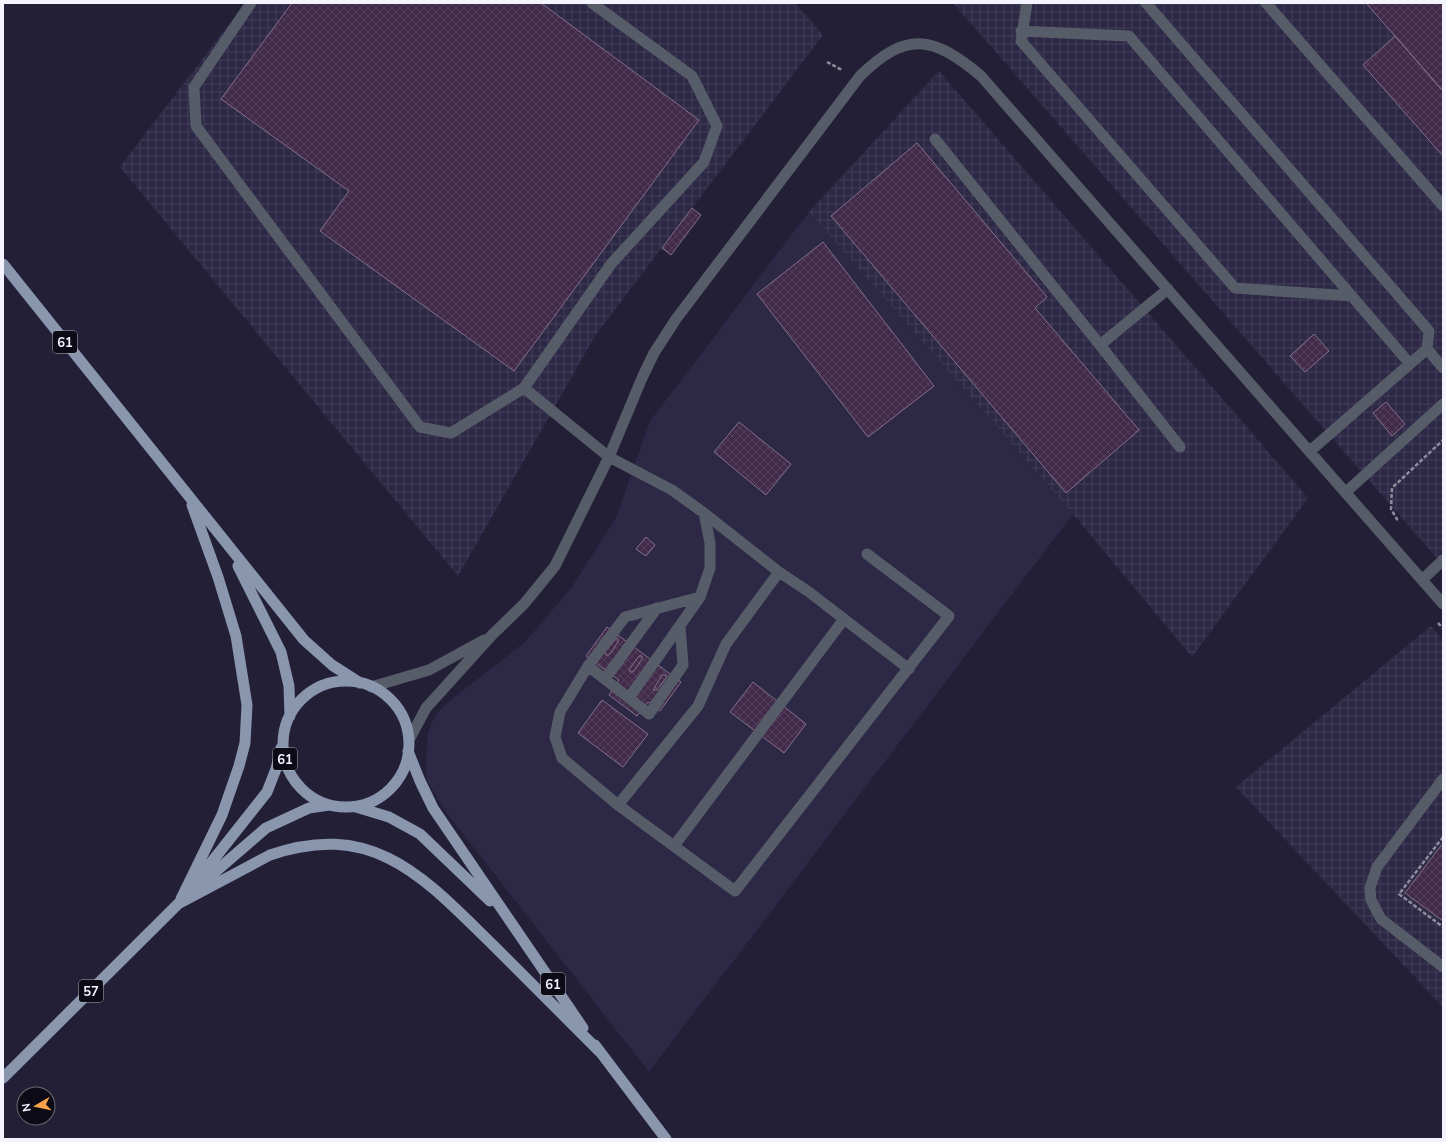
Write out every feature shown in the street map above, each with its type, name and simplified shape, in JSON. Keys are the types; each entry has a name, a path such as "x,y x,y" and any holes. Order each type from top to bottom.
{"main road":[{"name":"61","path":"3,264 304,640 332,665 360,683 382,693 398,710 404,720 408,746 420,781 433,808 599,1051 666,1139"},
{"path":"178,904 222,815 245,743 246,705 236,636 218,577 189,497"},
{"name":"61","path":"229,548 281,652 290,686 290,716 283,738 286,762 296,783 311,796 329,805 355,807 389,817 420,834 506,916"},
{"name":"61","path":"290,716 304,697 324,685 336,682 360,683"},
{"name":"57","path":"178,904 267,792 276,769 283,738"},
{"name":"61","path":"355,807 368,803 390,789 402,772 408,746"},
{"name":"57","path":"3,1078 178,904 266,828 309,808 329,805"},
{"path":"178,904 270,855 283,850 314,844 330,843 347,844 377,853 416,873 457,910 599,1051"}],"lane":[{"path":"251,3 194,87 196,126 420,427 451,433 524,388 611,264 704,162 717,126 692,76 592,3"},
{"path":"1028,3 1020,41 1236,288 1352,296"},
{"path":"1146,3 1428,331 1427,349 1443,368"},
{"path":"1266,3 1443,206"},
{"path":"1021,31 1129,36 1410,364"},
{"path":"408,746 426,708 492,636 524,604 555,566 609,458 654,353 676,319 860,76 875,61 901,46 922,44 942,48 981,76 1443,604"},
{"path":"935,139 1180,447"},
{"path":"1100,345 1168,289"},
{"path":"1310,451 1427,349"},
{"path":"524,388 609,458 672,490 909,669"},
{"path":"1346,492 1443,404"},
{"path":"629,698 700,597 710,568 710,543 704,513"},
{"path":"700,597 625,617 588,666 560,712 556,737 562,758 618,805 735,890 949,616 867,554"},
{"path":"1422,580 1443,560"},
{"path":"618,805 698,706 726,644 779,572"},
{"path":"605,679 657,608"},
{"path":"674,846 844,619"},
{"path":"588,666 649,714 684,665 680,626"},
{"path":"371,687 429,670 492,636"},
{"path":"1443,779 1377,867 1370,888 1371,900 1381,919 1443,967"}],"path":[{"path":"1381,533 1397,519 1391,509 1392,488 1443,440"},
{"path":"1443,837 1399,894 1443,927"}],"shaded area":[{"path":"245,3 795,3 823,35 595,336 458,576 120,167"},
{"path":"953,3 1443,3 1443,565 1347,455"},
{"path":"939,71 1308,498 1192,657 1073,514 809,212"},
{"path":"809,212 1073,514 649,1072 446,812 427,781 426,762 428,732 435,716 447,703 525,642 571,588 616,518 650,421"},
{"path":"1431,626 1443,641 1443,1007 1236,787"}],"building":[{"path":"292,3 541,3 699,120 514,371 320,231 349,191 221,99"},
{"path":"1366,3 1443,3 1443,91 1395,36"},
{"path":"1395,36 1443,91 1443,156 1363,65"},
{"path":"917,143 1047,297 1035,308 1139,430 1066,493 831,216"},
{"path":"692,208 701,215 671,255 662,248"},
{"path":"823,242 934,386 868,437 757,294"},
{"path":"1314,334 1329,351 1305,372 1290,356"},
{"path":"1386,402 1405,424 1392,436 1373,413"},
{"path":"739,422 791,464 766,495 714,452"},
{"path":"646,537 655,545 646,556 636,549"},
{"path":"607,627 681,682 660,711 648,702 637,716 609,695 619,680 586,656"},
{"path":"616,638 618,639 618,642 609,655 606,655 605,652"},
{"path":"639,656 642,656 642,659 633,672 630,672 629,670"},
{"path":"662,675 666,675 666,678 657,690 653,690"},
{"path":"753,682 806,724 784,753 730,712"},
{"path":"602,700 648,734 623,767 578,733"},
{"path":"1443,843 1443,921 1405,893"}]}
